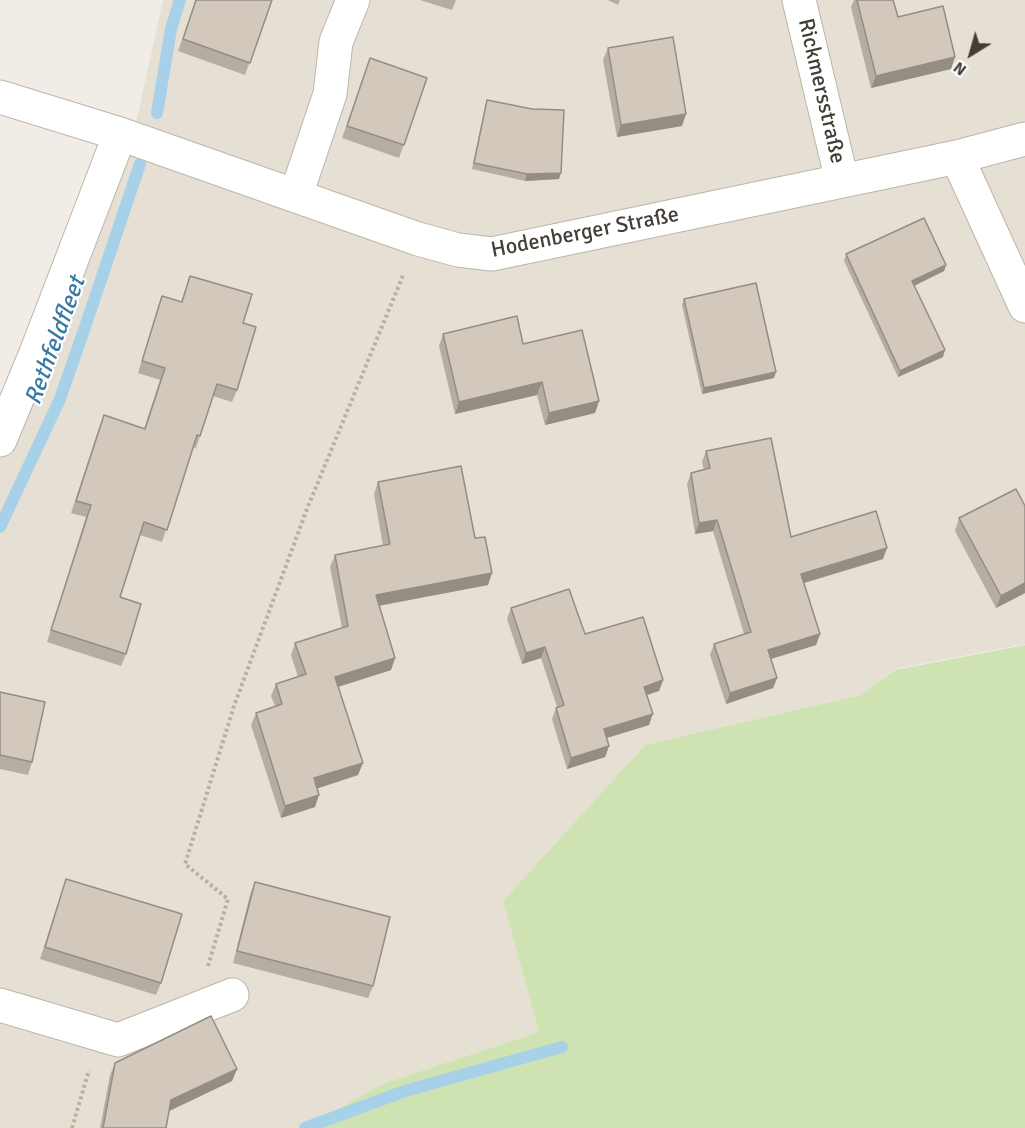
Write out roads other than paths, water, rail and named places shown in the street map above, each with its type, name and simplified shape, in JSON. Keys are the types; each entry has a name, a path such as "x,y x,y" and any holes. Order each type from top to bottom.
{"street":[{"path":"296,195 330,94 336,42 353,0"},
{"name":"Rickmersstraße","path":"799,0 842,181"},
{"name":"Hodenberger Straße","path":"0,97 120,134 418,238 458,250 492,254 957,157 1025,139"},
{"path":"0,440 120,134"},
{"path":"957,157 1025,306"},
{"path":"0,1005 118,1040 232,995"}],"waterway":[{"name":"Rethfeldfleet","path":"157,113 171,29 180,0"},
{"name":"Rethfeldfleet","path":"0,527 60,399 140,164"},
{"path":"305,1128 405,1091 562,1047"}]}
